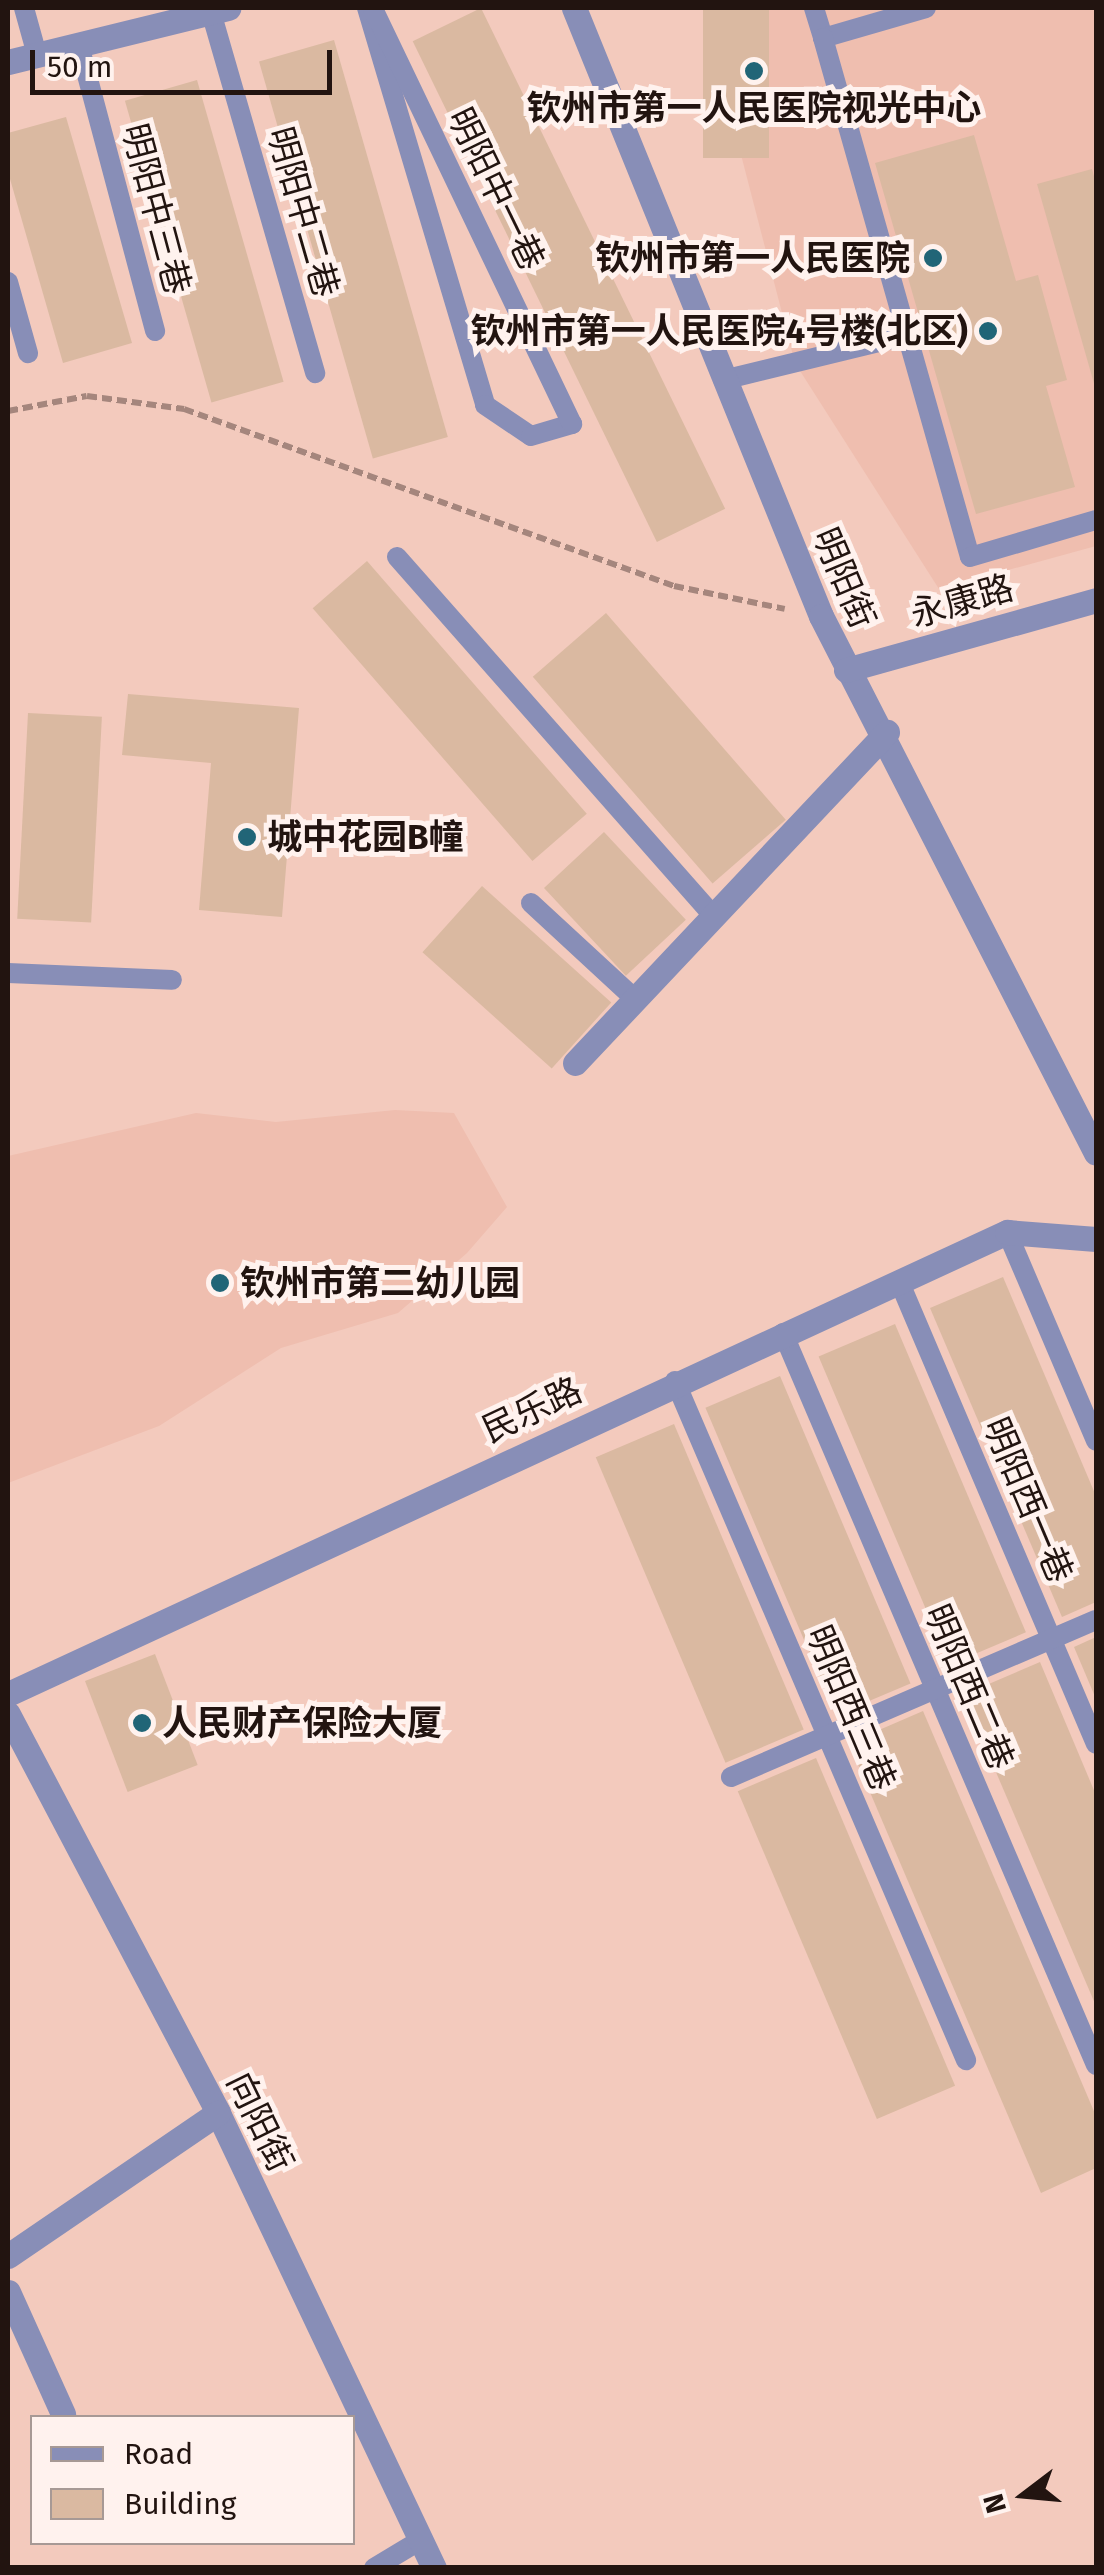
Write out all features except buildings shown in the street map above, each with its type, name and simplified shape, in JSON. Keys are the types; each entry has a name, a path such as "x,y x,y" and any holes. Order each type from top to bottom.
{"street":[{"name":"明阳街","path":"574,8 821,616 846,670 887,732 1096,1153"},
{"path":"8,62 220,10"},
{"name":"永康路","path":"846,670 1096,600"},
{"path":"575,1064 887,732"},
{"name":"民乐路","path":"8,1694 675,1381 1007,1232 1096,1239"},
{"name":"向阳街","path":"8,1714 218,2113 434,2568"},
{"path":"8,2256 218,2113"},
{"path":"8,2292 63,2414"}],"lane":[{"path":"24,8 36,55"},
{"name":"明阳中一巷","path":"370,8 572,424 531,436 485,404 370,8"},
{"path":"814,8 970,556 1096,520"},
{"path":"823,38 926,8"},
{"name":"明阳中二巷","path":"220,10 315,373"},
{"name":"明阳中三巷","path":"79,44 155,331"},
{"path":"8,282 28,353"},
{"path":"723,380 907,335"},
{"path":"397,557 714,916"},
{"path":"531,903 635,1000"},
{"path":"8,973 172,980"},
{"path":"1007,1232 1096,1441"},
{"name":"明阳西一巷","path":"899,1281 1096,1744"},
{"name":"明阳西二巷","path":"784,1333 1096,2065"},
{"name":"明阳西三巷","path":"675,1381 966,2060"},
{"path":"732,1777 1096,1620"},
{"path":"374,2568 420,2541"}],"path":[{"path":"8,412 87,396 184,410 674,586 821,616"}],"shaded area":[{"name":"钦州市第一人民医院","path":"703,8 1096,8 1096,546 939,589 795,363"},
{"name":"钦州市第二幼儿园","path":"395,1110 454,1113 507,1207 467,1253 398,1313 281,1348 159,1426 8,1483 8,1156 196,1113 276,1122"}],"place":[{"name":"钦州市第一人民医院视光中心","path":"754,71"},
{"name":"钦州市第一人民医院","path":"933,258"},
{"name":"钦州市第一人民医院4号楼(北区)","path":"988,331"},
{"name":"城中花园B幢","path":"247,837"},
{"name":"钦州市第二幼儿园","path":"220,1283"},
{"name":"人民财产保险大厦","path":"142,1723"}]}
